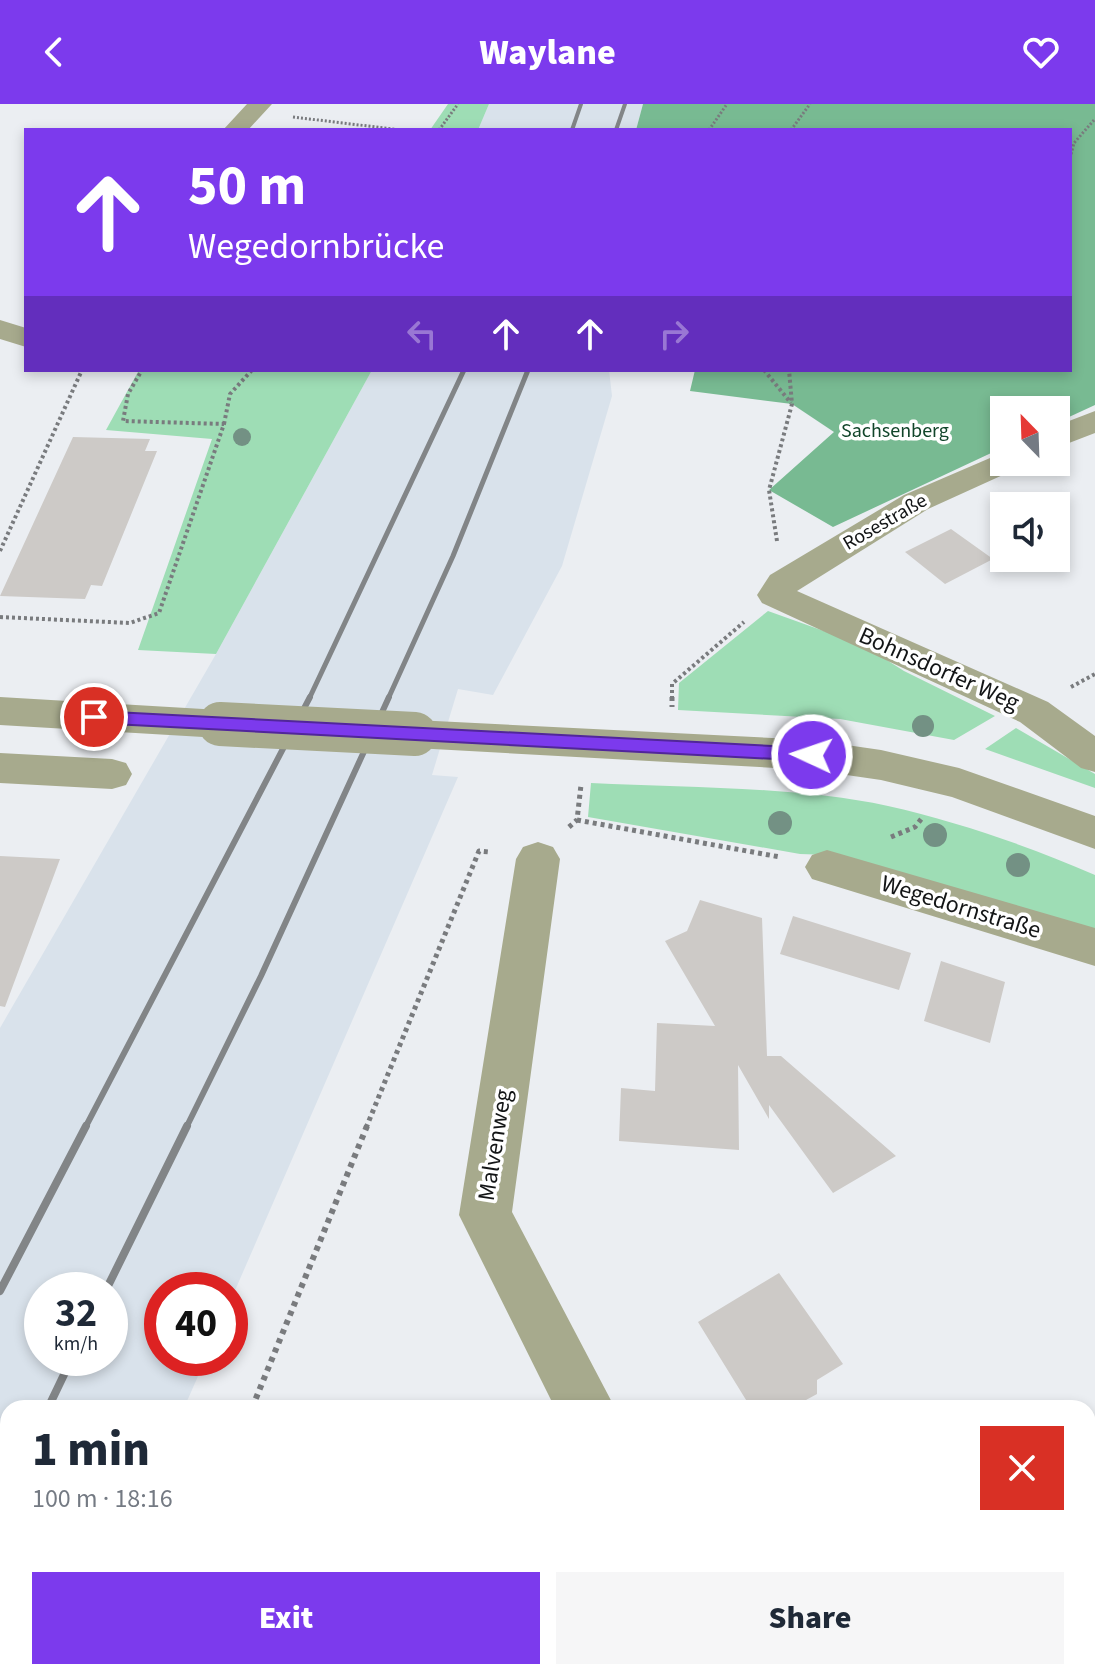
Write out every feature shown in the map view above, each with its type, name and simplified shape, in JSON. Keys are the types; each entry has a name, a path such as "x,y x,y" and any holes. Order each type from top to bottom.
{"street":[{"path":"237,128 256,108"},
{"path":"0,329 24,337"},
{"path":"1070,432 1095,421"},
{"name":"Rosestraße","path":"779,589 916,502 990,468"},
{"name":"Bohnsdorfer Weg","path":"779,589 1034,712 1095,757"},
{"path":"0,711 812,755 959,783 1095,833"},
{"path":"0,768 112,774"},
{"name":"Malvenweg","path":"538,859 485,1215 582,1400"},
{"name":"Wegedornstraße","path":"827,867 1095,947"}],"path":[{"path":"440,128 458,104"},
{"path":"710,128 727,104"},
{"path":"792,128 810,104"},
{"path":"256,108 388,128"},
{"path":"1072,150 1074,143 1095,119"},
{"path":"714,122 718,128"},
{"path":"0,551 81,372"},
{"path":"141,372 127,394 123,421 224,424"},
{"path":"0,617 130,623 159,613 224,424 230,394 250,372"},
{"path":"766,372 792,404"},
{"path":"672,697 672,684 779,589 769,490 792,404 789,372"},
{"path":"255,1400 479,851 538,859 577,820 580,792"},
{"path":"577,820 827,867"}],"shaded area":[{"path":"489,104 643,104 637,128 479,128"},
{"path":"371,372 609,372 612,396 562,566 493,695 458,689 432,775 458,777 243,1272 144,1272 144,1376 198,1376 188,1400 0,1400 0,1028 216,654"}],"green space":[{"path":"448,104 489,104 479,128 431,128"},
{"name":"Sachsenberg","path":"643,104 1095,104 1095,405 1070,417 1070,396 990,396 990,454 833,527 769,490 834,432 792,404 690,391 695,372 1072,372 1072,128 637,128"},
{"path":"138,372 371,372 216,654 138,650 212,439 106,430"},
{"path":"768,611 863,645 904,671 995,716 954,740 840,719 678,710 679,683"},
{"path":"1016,728 1095,774 1095,788 985,749"},
{"path":"591,783 741,789 852,799 967,827 1095,875 1095,934 829,855 800,854 588,817"}],"building":[{"path":"73,437 150,439 145,451 157,451 102,586 91,585 85,599 0,596"},
{"path":"951,529 990,557 990,561 945,584 905,552"},
{"path":"0,856 60,859 5,1007 0,1006"},
{"path":"700,900 762,918 767,1056 781,1056 896,1156 833,1193 769,1105 769,1119 738,1065 739,1150 619,1141 621,1088 655,1091 657,1023 715,1026 665,941 687,931"},
{"path":"793,916 911,953 899,990 780,954"},
{"path":"941,961 1005,982 990,1043 924,1021"},
{"path":"779,1273 843,1364 817,1380 817,1394 806,1400 746,1400 698,1322"}],"railway":[{"path":"573,128 581,104"},
{"path":"617,128 625,104"},
{"path":"309,698 463,372"},
{"path":"388,699 453,556 527,372"},
{"path":"186,1128 261,976 389,697"},
{"path":"85,1128 309,698"},
{"path":"0,1291 86,1126"},
{"path":"115,1272 187,1126"},
{"path":"52,1400 63,1376"}],"route":[{"path":"94,717 812,755"}]}
